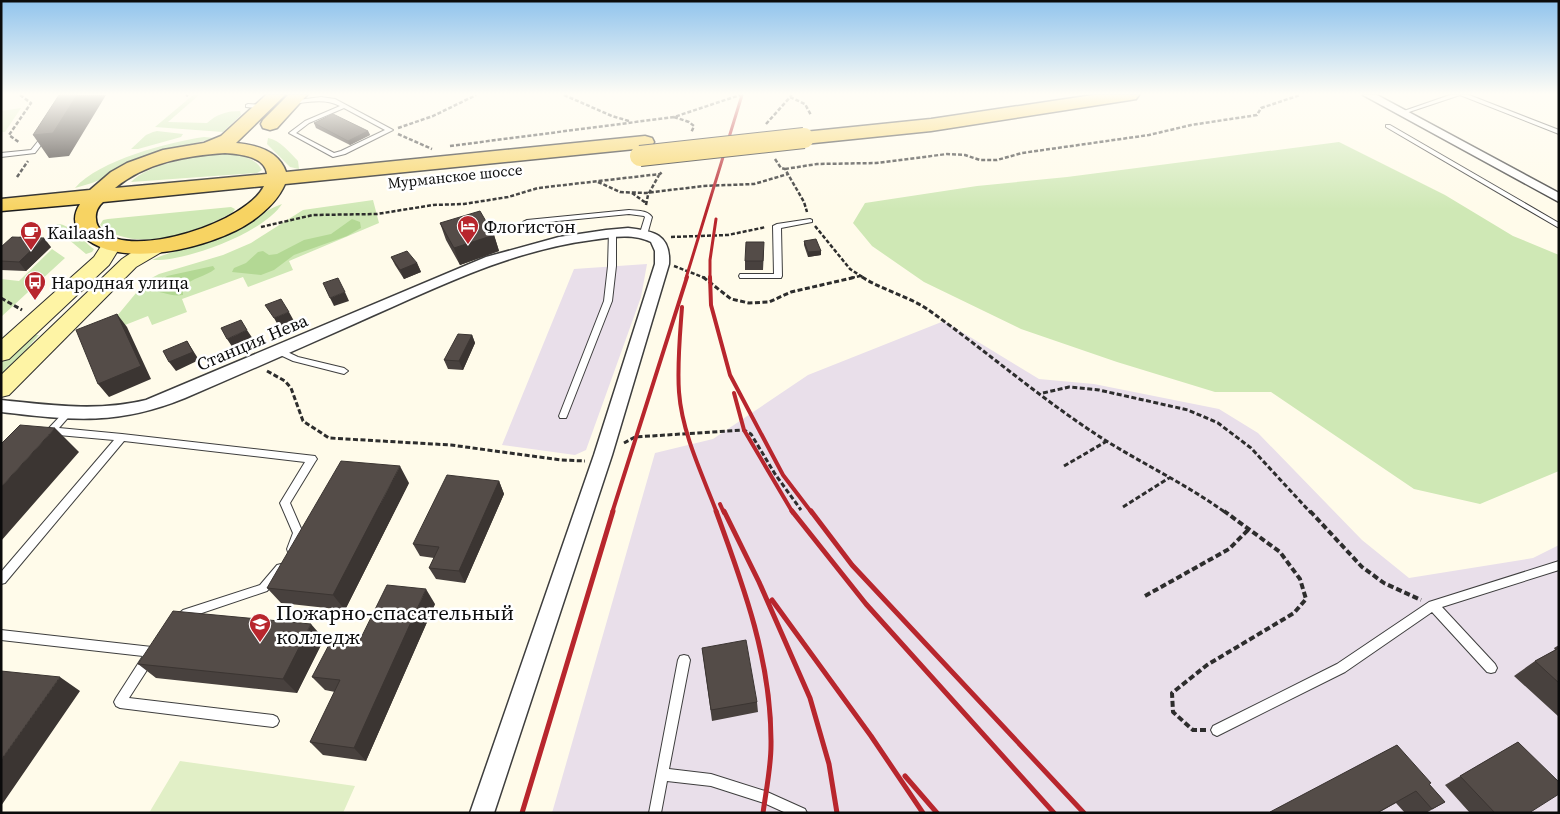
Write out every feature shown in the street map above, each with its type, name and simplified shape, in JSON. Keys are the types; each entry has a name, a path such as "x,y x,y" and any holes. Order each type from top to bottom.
{"main road":[{"path":"208,148 228,140 236,133"},
{"path":"253,150 252,146 259,133"},
{"name":"Мурманское шоссе","path":"274,186 642,149 752,133"},
{"path":"208,148 253,150 270,160 277,172 274,186 243,218 226,228 188,240 158,246 140,247 112,244 90,232 86,224 91,204 113,180 137,166 173,154 208,148"},
{"path":"1,219 91,204 274,186"},
{"path":"1,205 91,204"},
{"path":"1,353 102,261 108,254 112,244"},
{"path":"1,389 129,263 158,246"}],"street":[{"path":"1438,133 1559,198"},
{"name":"Станция Нева","path":"1,406 69,412 118,412 146,406 279,351 466,269 507,254 550,243 612,232 650,236"},
{"path":"482,813 602,455 662,264 663,251 650,236"}],"lane":[{"path":"1,156 33,152 46,133"},
{"path":"292,133 333,155 343,154 384,133"},
{"path":"1400,133 1559,226"},
{"path":"527,222 629,212 646,214 649,217 650,236"},
{"path":"743,276 778,276 777,226 810,221"},
{"path":"563,416 608,301 612,266 612,232"},
{"path":"279,351 303,361 344,371"},
{"path":"69,412 49,434 122,437 312,459 285,503 298,533 288,561 263,588 187,614 172,625"},
{"path":"1,580 122,437"},
{"path":"1217,730 1341,668 1432,605 1559,566"},
{"path":"1432,605 1491,668"},
{"path":"1,634 154,648 120,702 273,721"},
{"path":"655,813 684,660"},
{"path":"663,774 711,780 765,797 801,813"}],"path":[{"path":"397,133 432,148 424,150"},
{"path":"442,147 544,133"},
{"path":"785,169 817,164 876,163 947,154 965,155 980,160 997,160 1022,154 1157,133"},
{"path":"18,177 33,152"},
{"path":"646,214 646,203 650,192 665,168"},
{"path":"261,227 313,215 377,214 433,205 464,204 508,196 527,189 660,174"},
{"path":"626,192 665,192 694,187 755,184 788,174"},
{"path":"597,182 608,188 640,196 646,203"},
{"path":"810,221 850,269 872,283 905,296 929,310 1107,441 1214,504 1280,552 1300,580 1306,599 1294,613 1207,665 1172,693 1173,712 1193,730 1217,730"},
{"path":"650,236 728,236 777,226"},
{"path":"12,246 30,229"},
{"path":"1,298 22,310"},
{"path":"250,363 285,381 296,396 303,421 330,438 451,446 561,460 586,461 602,455 635,437 744,430 752,434 775,474 800,510"},
{"path":"1042,394 1069,387 1099,390 1188,410 1218,423 1251,448 1362,568 1384,583 1432,605"},
{"path":"1064,466 1107,441"},
{"path":"1123,507 1169,478"},
{"path":"1145,596 1229,549 1249,529"}],"shaded area":[{"path":"647,264 641,297 586,450 575,455 502,445 574,269"},
{"path":"944,321 1039,379 1094,384 1219,409 1258,433 1362,540 1409,578 1533,558 1559,545 1559,813 552,813 655,453 713,439 808,375"}],"green space":[{"path":"151,133 183,134 181,137 138,149 131,149"},
{"path":"204,137 215,138 172,149 92,183 75,188 100,169 117,161 172,143"},
{"path":"268,138 281,144 298,161 299,169 290,167 267,144"},
{"path":"1339,142 1445,195 1513,236 1559,255 1559,471 1480,504 1414,489 1271,392 1215,392 1117,362 1021,329 924,282 872,246 853,223 865,203 977,186 1067,177"},
{"path":"218,153 249,158 262,170 257,173 131,182 148,170 159,166"},
{"path":"373,200 379,223 289,261 293,270 248,287 243,277 182,299 187,312 152,325 148,316 102,334 146,281 159,274 223,255 251,243 303,210"},
{"path":"282,204 272,215 258,225 223,244 184,256 152,260 171,252 212,241 232,233"},
{"path":"231,207 235,209 233,212 219,220 185,233 166,237 131,238 114,234 100,225 103,220 108,219"},
{"path":"352,219 360,222 361,228 347,236 294,255 274,270 261,275 232,272 234,268 246,263 258,252 263,251 269,255 277,254 304,240 331,234"},
{"path":"57,224 62,224 76,234 94,249 92,252 86,254 55,228"},
{"path":"52,249 65,258 1,317 1,279 19,281"},
{"path":"213,266 215,269 187,284 183,288 183,295 170,295 151,291 150,289 167,276"},
{"path":"32,335 39,335 1,378 1,362"},
{"path":"180,761 355,786 343,813 149,813"}],"building":[{"path":"34,133 53,133 53,133 33,135"},
{"path":"333,133 364,133 348,141"},
{"path":"480,211 494,235 454,248 440,223"},
{"path":"12,237 44,238 19,262 1,261 1,247"},
{"path":"816,239 821,251 808,252 804,241"},
{"path":"746,242 764,242 763,261 745,261"},
{"path":"407,251 417,263 400,270 391,257"},
{"path":"338,278 345,292 330,298 323,283"},
{"path":"281,299 289,312 274,318 265,305"},
{"path":"117,314 141,366 98,384 76,330"},
{"path":"241,320 247,330 227,339 221,328"},
{"path":"458,334 472,335 459,361 444,360"},
{"path":"187,341 193,352 169,362 163,351"},
{"path":"20,425 55,428 1,487 1,444"},
{"path":"341,461 400,466 333,595 267,588"},
{"path":"447,475 499,481 459,571 429,568 439,547 413,544"},
{"path":"387,585 426,589 354,748 310,742 340,680 312,677 332,639 359,642"},
{"path":"173,611 311,624 283,679 138,664"},
{"path":"746,640 757,702 711,710 702,648"},
{"path":"1559,648 1559,683 1535,661"},
{"path":"1,671 60,677 1,760"},
{"path":"1518,742 1559,782 1559,794 1529,813 1495,813 1460,776"},
{"path":"1397,745 1431,783 1429,784 1445,802 1432,809 1416,791 1377,813 1270,812"}],"railway":[{"path":"686,278 730,133"},
{"path":"710,277 710,260 716,219"},
{"path":"612,513 687,277"},
{"path":"710,277 711,305 730,375 783,475 812,513"},
{"path":"682,307 678,371 681,407 688,438 717,513"},
{"path":"734,393 744,430 793,513"},
{"path":"720,504 724,513"},
{"path":"522,813 613,511"},
{"path":"716,511 746,597 767,685 771,753 763,813"},
{"path":"724,511 759,582 810,698 829,764 837,813"},
{"path":"792,511 866,604 1054,813"},
{"path":"811,511 852,565 1084,813"},
{"path":"772,600 871,736 923,813"},
{"path":"905,776 937,813"}],"place":[{"name":"Флогистон","path":"468,245"},
{"name":"Kailaash","path":"31,251"},
{"name":"Народная улица","path":"35,301"},
{"name":"Пожарно-спасательный колледж","path":"260,643"}]}
